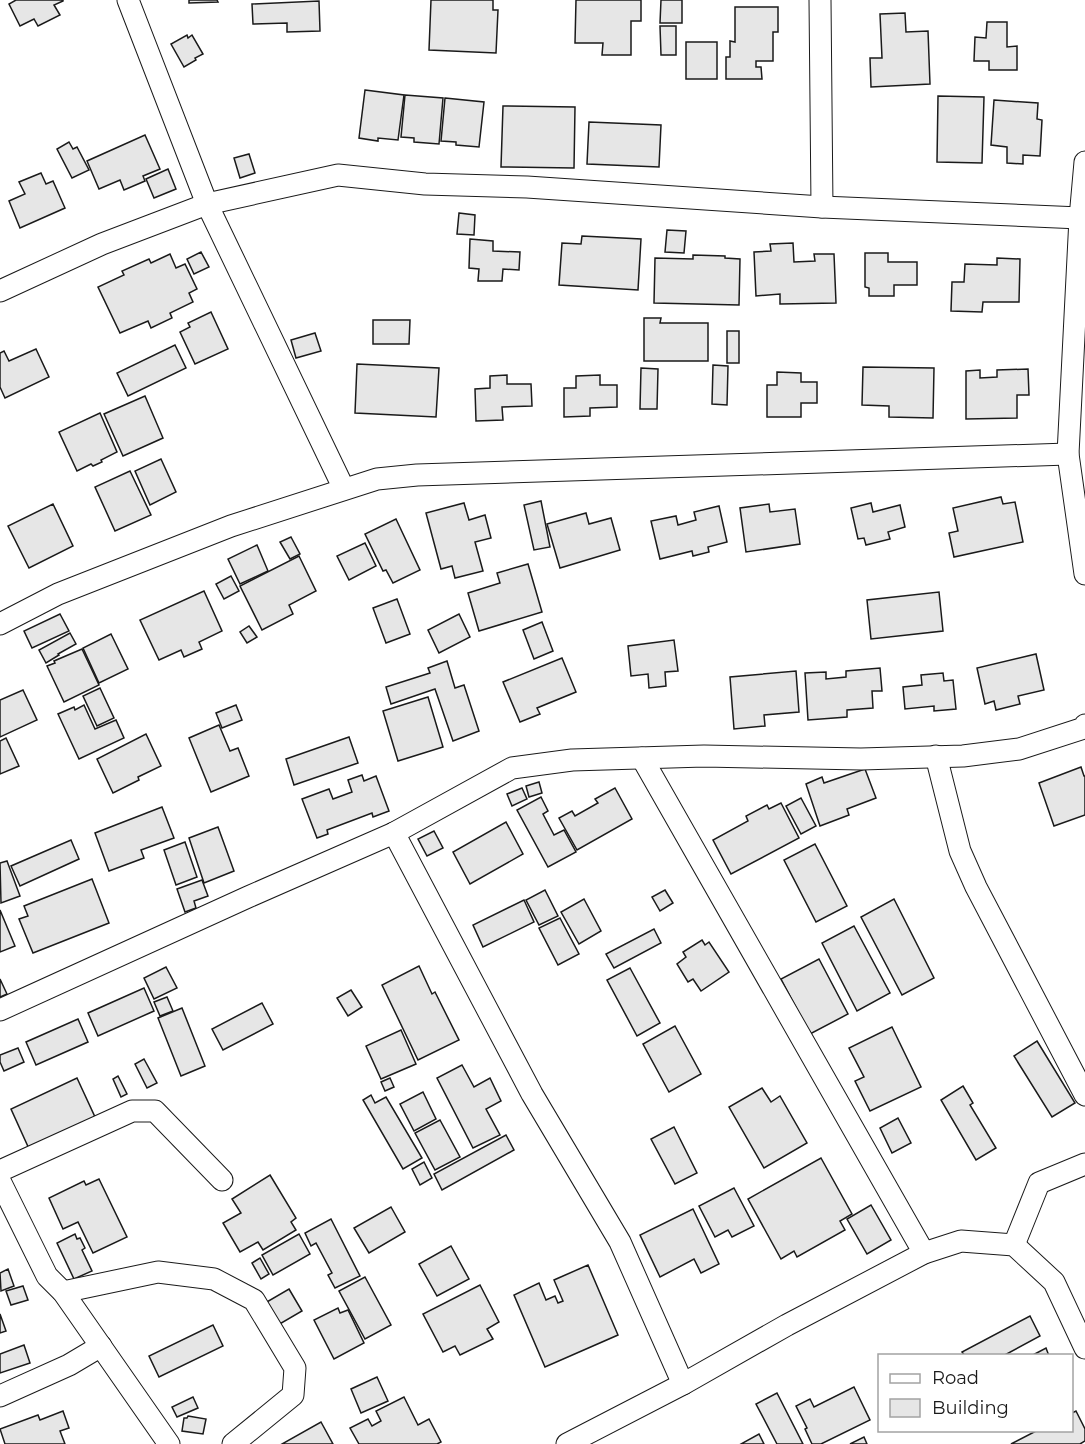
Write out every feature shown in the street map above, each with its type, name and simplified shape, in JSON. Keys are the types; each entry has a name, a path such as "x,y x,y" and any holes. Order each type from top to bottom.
{"street":[{"path":"128,0 207,204 344,489"},
{"path":"820,0 822,207"},
{"path":"1085,162 1068,454 1085,574"},
{"path":"0,291 102,244 207,204 338,175 425,184 527,187 822,207 1080,218"},
{"path":"0,624 58,594 220,530 377,479 1068,454"},
{"path":"0,1010 394,833 512,768 572,760 704,756 861,759 963,756 1019,749 1085,726"},
{"path":"936,756 960,851 976,887 1085,1095"},
{"path":"642,758 924,1253"},
{"path":"394,833 532,1094 620,1242 683,1384"},
{"path":"0,1171 132,1112 155,1111 222,1180"},
{"path":"1014,1245 1039,1183 1085,1164"},
{"path":"0,1181 47,1276 63,1292 169,1444"},
{"path":"567,1444 683,1384 787,1325 924,1253 961,1241 1014,1245 1054,1282 1085,1348"},
{"path":"63,1292 158,1272 214,1279 254,1300 295,1368 293,1395 233,1444"},
{"path":"0,1396 69,1365 101,1346"}],"building":[{"path":"16,0 63,1 54,5 60,15 38,26 34,19 20,26 9,4"},
{"path":"189,0 217,0 218,2 189,3"},
{"path":"431,0 493,0 493,10 498,10 496,53 429,50"},
{"path":"576,0 641,0 641,21 631,21 631,55 602,55 603,43 575,43"},
{"path":"661,0 682,0 682,23 660,23"},
{"path":"319,1 320,31 287,32 287,23 253,24 252,4"},
{"path":"735,7 778,7 778,32 773,32 773,61 756,61 756,67 761,67 762,79 726,79 726,57 730,57 730,41 735,42"},
{"path":"905,13 906,32 928,31 930,84 871,87 870,58 882,58 880,14"},
{"path":"987,22 1007,22 1007,47 1017,46 1017,70 989,70 989,61 974,61 975,37 986,38"},
{"path":"660,26 676,26 676,55 661,55"},
{"path":"187,35 188,38 192,35 203,54 184,67 171,44"},
{"path":"686,42 717,42 717,79 686,79"},
{"path":"365,90 404,95 398,140 378,138 378,141 359,138"},
{"path":"405,95 443,98 439,144 414,142 414,138 401,137"},
{"path":"938,96 984,97 982,163 937,162"},
{"path":"445,98 484,102 479,147 441,141"},
{"path":"994,100 1038,103 1037,119 1042,120 1040,156 1023,155 1023,164 1007,163 1007,147 991,145"},
{"path":"503,106 575,107 574,168 501,167"},
{"path":"589,122 661,125 659,167 587,164"},
{"path":"145,135 160,169 143,176 145,181 124,190 120,180 99,189 87,161"},
{"path":"69,142 73,149 77,147 89,170 72,178 57,149"},
{"path":"249,154 255,173 240,178 234,158"},
{"path":"168,169 176,189 154,198 146,179"},
{"path":"41,173 46,184 53,181 65,208 20,228 9,201 25,194 19,182"},
{"path":"459,213 475,215 474,235 457,234"},
{"path":"667,230 686,231 684,253 665,252"},
{"path":"582,236 641,239 638,290 559,285 562,243 581,244"},
{"path":"470,239 493,241 493,251 520,252 519,270 503,269 502,281 478,281 479,269 469,268"},
{"path":"793,243 794,262 815,261 814,254 834,254 836,303 780,304 780,294 756,296 754,252 771,251 770,244"},
{"path":"201,252 209,267 194,274 187,259"},
{"path":"865,253 888,253 888,262 917,262 917,285 894,285 894,296 869,296 869,288 865,287"},
{"path":"170,254 176,268 185,264 197,289 189,293 193,302 170,313 172,318 151,328 148,321 120,333 98,287 124,275 122,271 149,259 151,263"},
{"path":"693,255 740,259 739,305 654,303 655,258 693,259"},
{"path":"997,258 1020,259 1019,302 983,302 982,312 951,311 952,282 964,282 965,264 997,265"},
{"path":"211,312 228,349 195,364 180,332 190,327 188,323"},
{"path":"644,318 661,318 660,323 708,323 708,361 644,361"},
{"path":"373,320 410,320 409,344 373,344"},
{"path":"727,331 739,331 739,363 727,363"},
{"path":"315,333 321,351 296,358 291,340"},
{"path":"175,345 186,368 128,396 117,373"},
{"path":"36,349 49,377 5,398 0,387 0,353 4,351 9,361"},
{"path":"357,364 439,368 436,417 355,413"},
{"path":"713,365 728,366 727,405 712,404"},
{"path":"863,367 934,368 933,418 889,417 889,406 862,405"},
{"path":"641,368 658,369 657,409 640,409"},
{"path":"1028,369 1029,395 1017,395 1017,418 966,419 966,371 980,370 980,378 997,377 997,370"},
{"path":"777,372 801,373 801,382 817,382 817,403 801,403 801,417 767,417 767,385 777,385"},
{"path":"507,375 507,384 531,384 532,406 502,407 503,420 476,421 475,389 490,388 490,376"},
{"path":"600,375 600,385 617,385 617,407 590,408 590,416 564,417 564,388 576,388 576,376"},
{"path":"145,396 163,438 123,456 104,414"},
{"path":"100,413 117,452 101,460 102,462 93,466 91,464 77,471 59,432"},
{"path":"161,459 176,492 150,505 135,471"},
{"path":"130,471 151,515 115,531 95,487"},
{"path":"1001,497 1003,504 1015,502 1023,542 954,557 949,533 958,531 953,508"},
{"path":"541,501 550,547 534,550 524,505"},
{"path":"464,503 469,520 485,515 491,538 475,542 483,571 455,578 452,566 441,569 426,513"},
{"path":"871,503 873,512 900,505 905,527 888,532 890,539 866,545 864,538 858,539 851,508"},
{"path":"53,504 73,546 29,568 8,526"},
{"path":"769,504 770,512 795,509 800,544 746,552 740,508"},
{"path":"719,506 727,542 708,547 709,552 693,556 692,551 660,559 651,521 676,516 678,525 696,520 694,512"},
{"path":"586,513 589,524 611,518 620,550 560,568 547,524"},
{"path":"396,519 420,570 393,583 386,570 383,571 365,534"},
{"path":"291,537 300,554 290,559 280,542"},
{"path":"365,543 376,566 349,580 337,556"},
{"path":"257,545 268,571 240,584 228,559"},
{"path":"299,556 316,591 289,605 293,614 262,630 240,586"},
{"path":"528,564 542,612 479,631 468,593 500,583 497,573"},
{"path":"231,576 239,591 224,599 216,584"},
{"path":"204,591 222,631 199,642 202,649 184,657 181,650 159,660 140,620"},
{"path":"939,592 943,631 871,639 867,600"},
{"path":"397,599 410,634 386,643 373,608"},
{"path":"60,614 69,631 32,648 24,631"},
{"path":"459,614 470,637 439,653 428,630"},
{"path":"542,622 553,651 534,659 523,630"},
{"path":"249,626 257,637 247,643 240,632"},
{"path":"70,633 76,644 46,663 39,650"},
{"path":"111,634 128,669 99,683 83,648"},
{"path":"674,640 678,671 665,672 666,686 649,688 648,674 631,676 628,646"},
{"path":"82,649 99,685 64,702 47,666"},
{"path":"1036,654 1044,690 1018,696 1020,704 996,710 994,701 985,704 977,668"},
{"path":"562,658 576,692 537,708 540,714 520,722 503,682"},
{"path":"447,661 455,688 464,685 479,731 453,741 435,689 391,704 386,687 430,673 428,668"},
{"path":"880,668 882,691 872,691 873,708 847,710 847,717 808,720 805,673 826,672 826,679 846,677 846,671"},
{"path":"796,671 799,712 764,715 765,726 734,729 730,677"},
{"path":"943,673 944,681 953,680 956,709 934,711 934,706 905,709 903,687 922,685 921,675"},
{"path":"100,688 114,718 97,726 83,696"},
{"path":"23,690 37,720 0,737 0,700"},
{"path":"428,697 443,747 398,761 383,711"},
{"path":"84,705 95,729 116,720 124,738 79,759 58,714"},
{"path":"236,705 242,720 222,728 216,713"},
{"path":"219,725 230,751 238,748 249,776 211,792 189,738"},
{"path":"146,734 161,766 113,793 97,759"},
{"path":"349,737 358,763 294,785 286,759"},
{"path":"6,738 19,766 0,774 0,741"},
{"path":"1081,767 1085,776 1085,815 1054,826 1039,783"},
{"path":"865,769 876,798 847,809 849,815 820,826 806,784 822,777 824,783"},
{"path":"362,775 364,781 376,776 389,811 373,817 372,813 327,830 328,834 317,838 302,799 329,789 333,799 352,792 348,780"},
{"path":"539,782 542,793 529,797 526,786"},
{"path":"522,788 527,799 512,806 507,794"},
{"path":"615,788 632,819 577,850 559,818 572,811 575,816 598,803 595,799"},
{"path":"541,797 548,811 543,814 554,835 564,830 576,852 548,867 517,810"},
{"path":"801,798 816,826 801,834 786,806"},
{"path":"781,803 799,838 731,874 713,840 748,821 746,816 767,805 769,809"},
{"path":"162,807 174,838 141,850 144,858 109,871 95,833"},
{"path":"506,822 523,854 470,884 453,852"},
{"path":"218,827 234,871 204,883 189,838"},
{"path":"434,831 443,848 427,856 418,839"},
{"path":"71,840 79,859 20,886 11,866"},
{"path":"185,842 197,877 176,885 164,850"},
{"path":"815,844 847,906 816,922 784,860"},
{"path":"7,861 20,896 1,903 0,863"},
{"path":"92,879 109,923 33,953 19,919 28,916 24,906"},
{"path":"202,880 208,896 194,901 196,908 185,912 177,889"},
{"path":"545,890 558,916 539,925 526,900"},
{"path":"665,890 673,903 660,911 652,897"},
{"path":"584,899 601,931 579,944 561,912"},
{"path":"894,899 934,978 902,995 861,917"},
{"path":"524,900 534,922 483,947 473,925"},
{"path":"0,910 15,946 0,952"},
{"path":"560,918 579,954 558,965 539,928"},
{"path":"854,926 890,993 857,1011 822,943"},
{"path":"654,929 661,943 614,968 606,954"},
{"path":"702,940 705,945 709,942 729,972 701,991 693,979 688,982 677,964 686,957 683,952"},
{"path":"819,959 848,1014 810,1034 781,979"},
{"path":"419,966 432,994 435,992 459,1040 418,1060 382,985"},
{"path":"166,967 177,988 154,999 144,978"},
{"path":"630,968 660,1023 637,1036 607,980"},
{"path":"0,979 7,994 0,997"},
{"path":"144,988 154,1011 98,1036 88,1013"},
{"path":"351,990 362,1007 348,1016 337,998"},
{"path":"167,997 173,1011 160,1016 154,1002"},
{"path":"262,1003 273,1024 223,1050 212,1029"},
{"path":"182,1008 205,1066 181,1076 158,1018"},
{"path":"78,1019 88,1042 36,1065 26,1042"},
{"path":"675,1026 701,1074 669,1092 643,1044"},
{"path":"892,1027 921,1087 870,1111 855,1081 864,1077 849,1048"},
{"path":"401,1030 416,1064 381,1079 366,1046"},
{"path":"1037,1041 1075,1103 1052,1117 1014,1056"},
{"path":"18,1048 24,1062 4,1071 0,1055"},
{"path":"144,1059 157,1083 147,1088 135,1064"},
{"path":"462,1065 474,1087 490,1078 501,1101 486,1109 500,1135 473,1148 437,1078"},
{"path":"118,1076 127,1094 121,1097 113,1079"},
{"path":"77,1078 95,1117 30,1151 11,1109"},
{"path":"390,1078 394,1087 385,1091 381,1082"},
{"path":"963,1086 973,1103 970,1105 996,1148 976,1160 941,1100"},
{"path":"762,1088 771,1102 780,1096 807,1143 764,1168 729,1107"},
{"path":"423,1092 436,1119 414,1131 400,1104"},
{"path":"371,1095 375,1103 386,1097 422,1158 403,1169 363,1100"},
{"path":"898,1118 911,1143 892,1153 880,1128"},
{"path":"440,1120 460,1157 435,1170 415,1133"},
{"path":"674,1127 697,1173 675,1184 651,1139"},
{"path":"506,1135 514,1150 442,1190 434,1174"},
{"path":"821,1158 852,1214 840,1221 845,1230 797,1257 794,1251 781,1259 748,1199"},
{"path":"424,1162 432,1178 420,1185 412,1169"},
{"path":"270,1175 296,1218 291,1222 296,1230 263,1250 258,1242 240,1252 223,1223 241,1213 232,1199"},
{"path":"99,1179 127,1237 93,1253 78,1222 63,1229 49,1198 84,1181 86,1185"},
{"path":"734,1188 754,1226 732,1237 728,1230 715,1237 699,1206"},
{"path":"871,1205 891,1240 867,1254 847,1219"},
{"path":"391,1207 405,1232 369,1253 354,1228"},
{"path":"693,1209 719,1264 701,1273 694,1259 660,1277 640,1235"},
{"path":"331,1219 360,1276 335,1288 328,1275 332,1273 316,1243 311,1246 305,1233"},
{"path":"75,1234 85,1248 82,1250 92,1271 74,1279 57,1243"},
{"path":"299,1234 310,1254 273,1275 262,1255"},
{"path":"451,1246 469,1279 437,1296 419,1264"},
{"path":"260,1258 269,1274 261,1279 252,1263"},
{"path":"588,1265 618,1335 545,1367 514,1295 539,1283 546,1300 555,1296 558,1303 563,1301 554,1280"},
{"path":"8,1269 14,1286 1,1291 0,1273"},
{"path":"365,1277 391,1325 365,1339 339,1291"},
{"path":"480,1285 499,1322 487,1329 493,1339 460,1355 455,1346 443,1352 423,1314"},
{"path":"23,1286 28,1300 11,1305 6,1291"},
{"path":"289,1289 302,1311 278,1325 265,1303"},
{"path":"338,1308 340,1313 348,1310 364,1343 334,1359 314,1320"},
{"path":"0,1314 6,1331 0,1333"},
{"path":"1030,1316 1040,1336 1007,1354 964,1354 962,1352"},
{"path":"213,1325 223,1346 159,1377 149,1356"},
{"path":"24,1345 30,1363 0,1373 0,1354"},
{"path":"1046,1348 1048,1354 1035,1354"},
{"path":"377,1377 388,1401 361,1413 351,1389"},
{"path":"854,1387 870,1420 821,1444 812,1444 796,1406 810,1399 814,1407"},
{"path":"777,1393 803,1444 777,1444 756,1404"},
{"path":"193,1397 198,1408 177,1417 172,1407"},
{"path":"404,1397 418,1425 429,1419 441,1442 437,1444 359,1444 350,1428 368,1419 372,1426 381,1421 376,1411"},
{"path":"63,1411 69,1428 60,1431 65,1444 5,1444 0,1429 38,1415 40,1420"},
{"path":"1076,1411 1085,1429 1085,1441 1080,1444 1011,1444 1034,1432 1073,1432 1073,1412"},
{"path":"188,1416 206,1419 203,1434 182,1431 184,1418"},
{"path":"321,1422 333,1444 282,1444"},
{"path":"759,1434 764,1444 741,1444"},
{"path":"864,1437 867,1444 850,1444"}]}
